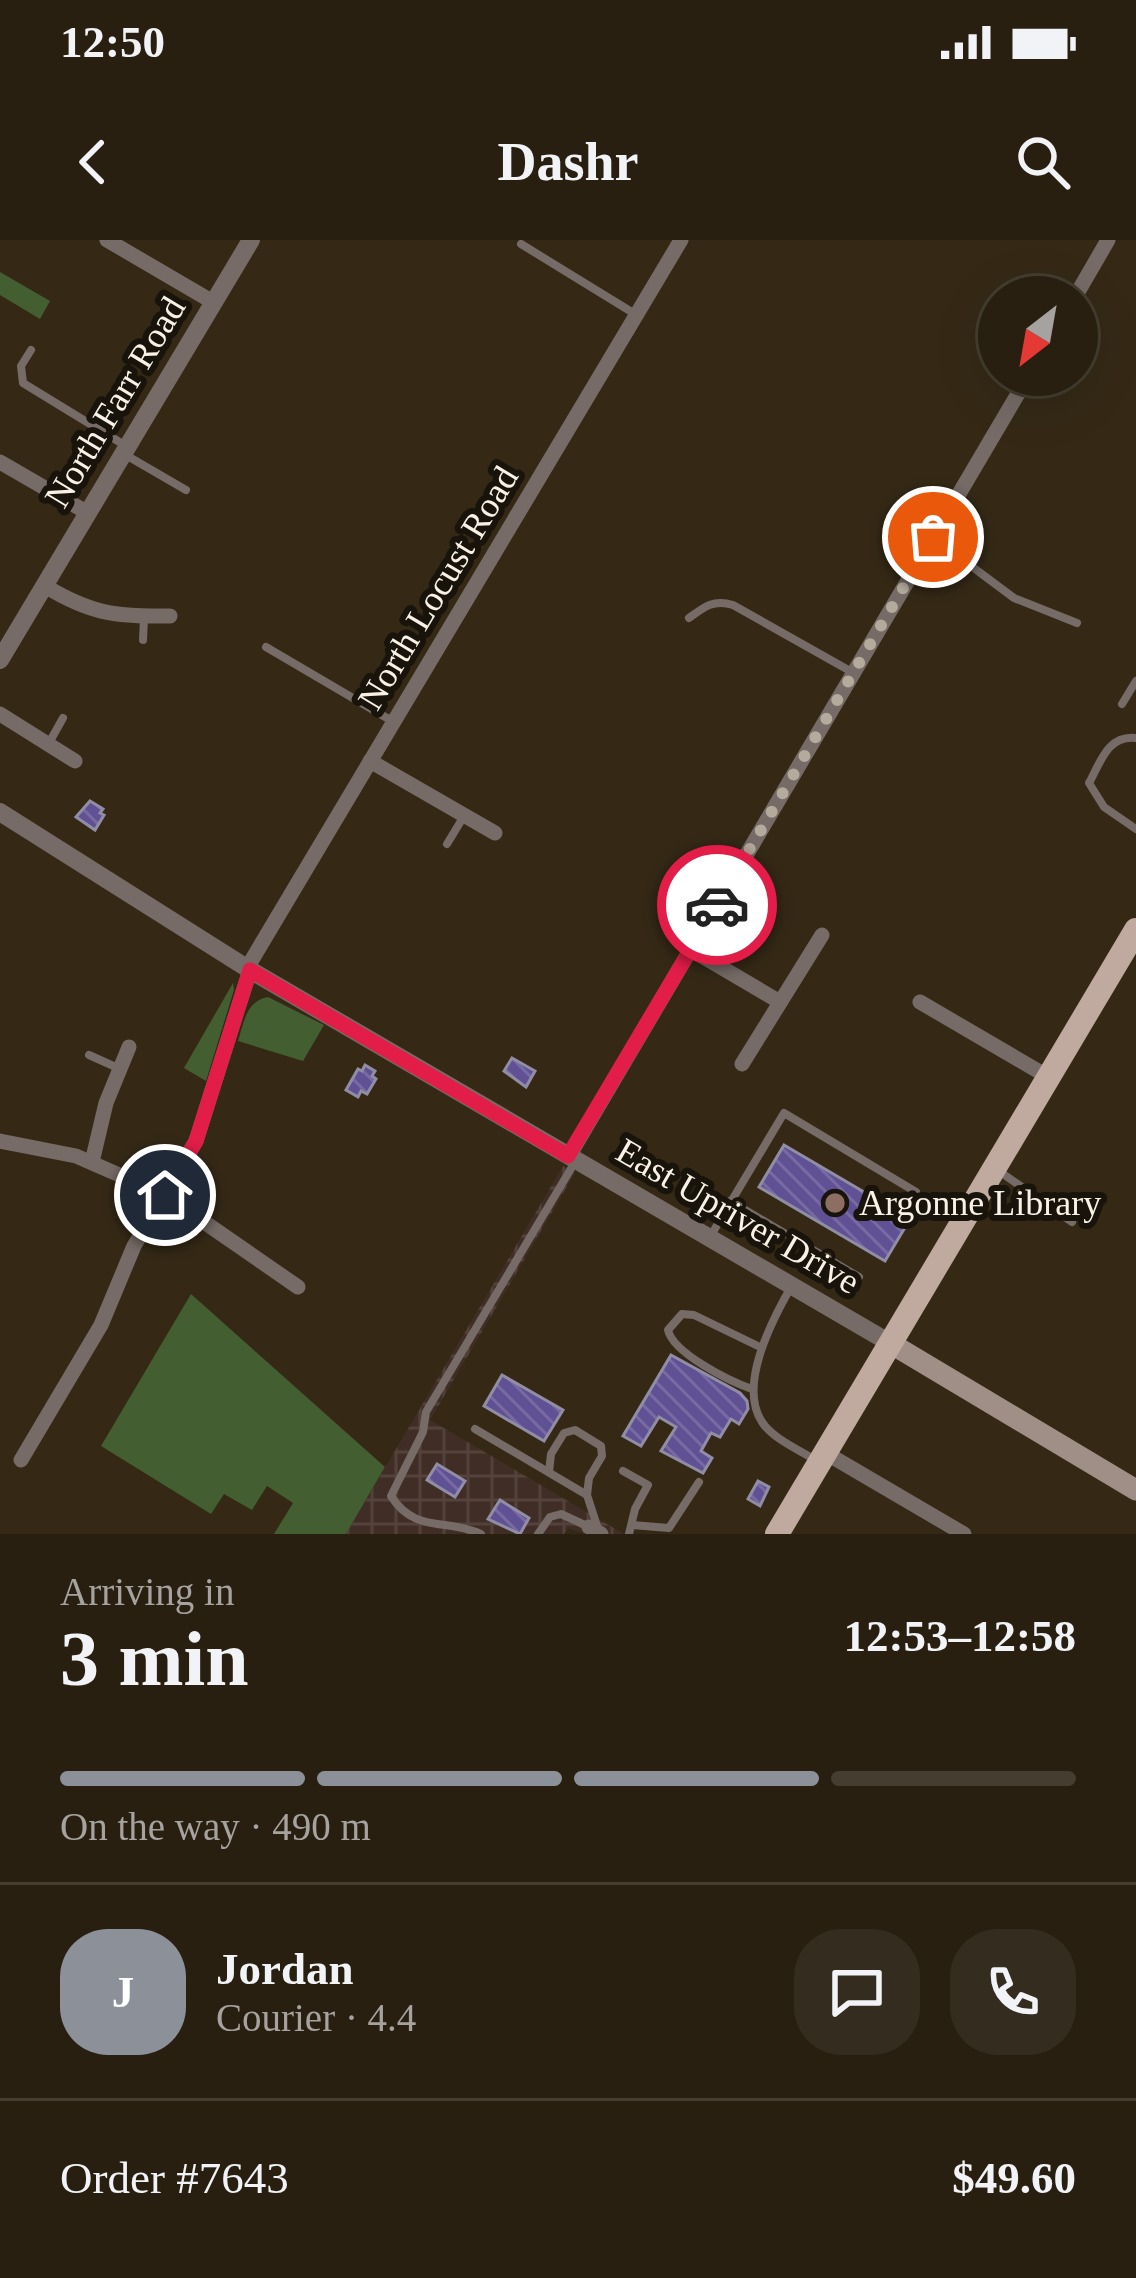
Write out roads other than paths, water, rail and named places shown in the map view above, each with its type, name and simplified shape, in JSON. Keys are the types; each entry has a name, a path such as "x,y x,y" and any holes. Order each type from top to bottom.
{"main road":[{"path":"777,1534 1136,930"},
{"name":"East Upriver Drive","path":"890,1343 1136,1490"}],"street":[{"path":"107,240 214,302"},
{"name":"North Farr Road","path":"0,660 250,240"},
{"name":"North Locust Road","path":"21,1460 101,1324 134,1246 196,1141 249,969 681,240"},
{"path":"1087,276 1108,240"},
{"path":"572,1159 1017,396"},
{"path":"0,462 88,513"},
{"path":"45,586 77,606 103,614 170,616"},
{"path":"0,715 74,761"},
{"path":"370,761 495,833"},
{"name":"East Upriver Drive","path":"0,812 249,969 890,1343"},
{"path":"742,1064 822,935"},
{"path":"690,950 780,1003"},
{"path":"920,1002 1049,1078"},
{"path":"92,1162 129,1047"},
{"path":"0,1141 92,1162 165,1195 298,1287"},
{"path":"821,1457 964,1534"}],"lane":[{"path":"521,244 636,314"},
{"path":"31,350 21,366 23,383 186,490"},
{"path":"933,537 1014,598 1077,623"},
{"path":"689,618 710,603 734,604 854,672"},
{"path":"143,640 144,616"},
{"path":"266,646 393,722"},
{"path":"1122,704 1136,681"},
{"path":"48,744 63,718"},
{"path":"1136,738 1124,736 1111,744 1089,783 1104,807 1136,829"},
{"path":"448,844 464,816"},
{"path":"88,1055 119,1068"},
{"path":"709,1238 784,1113 916,1192"},
{"path":"481,1534 465,1527 442,1530 420,1523 400,1513 392,1496 423,1432 426,1412 572,1159"},
{"path":"995,1168 1072,1222"},
{"path":"730,1201 860,1277"},
{"path":"792,1286 760,1347 752,1388 762,1422 821,1457"},
{"path":"752,1388 676,1345 669,1340 668,1330 682,1314 694,1315 760,1347"},
{"path":"475,1429 587,1495"},
{"path":"549,1472 551,1454 564,1433 574,1430 601,1446 602,1456 589,1478 587,1495 597,1531"},
{"path":"623,1471 648,1485 635,1509 631,1530 669,1528 699,1482"},
{"path":"538,1534 550,1517 561,1514 597,1531"}],"place":[{"name":"Argonne Library","path":"835,1203"}]}
